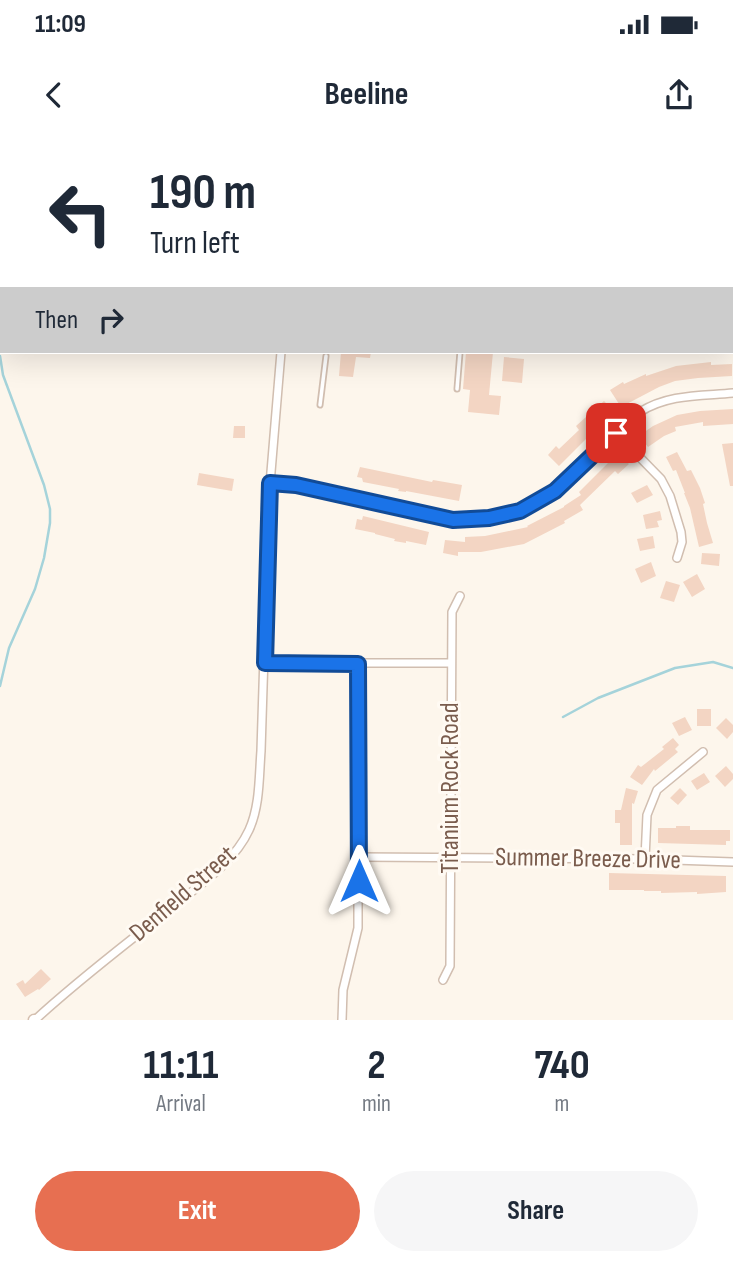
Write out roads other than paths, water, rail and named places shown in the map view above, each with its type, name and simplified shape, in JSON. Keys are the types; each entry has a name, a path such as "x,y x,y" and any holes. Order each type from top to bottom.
{"street":[{"name":"Denfield Street","path":"35,1020 209,877 235,853 252,823 258,790 270,483 281,354"},
{"path":"270,483 296,485 453,520 489,518 520,511 555,491 640,412 660,402 687,396 733,393"},
{"path":"616,433 661,479 670,496 681,532 682,542 677,558"},
{"name":"Titanium Rock Road","path":"443,980 450,966 452,612 460,596"},
{"path":"265,663 451,663"},
{"path":"342,1020 346,975 358,928 358,664"},
{"path":"645,859 647,815 657,790 703,752"},
{"name":"Summer Breeze Drive","path":"359,857 733,862"}],"lane":[{"path":"457,389 460,354"},
{"path":"320,405 326,356"}],"waterway":[{"path":"0,356 3,375 44,485 50,509 44,558 35,589 9,648 0,686"},
{"path":"563,717 598,698 675,668 713,662 733,668"}]}
